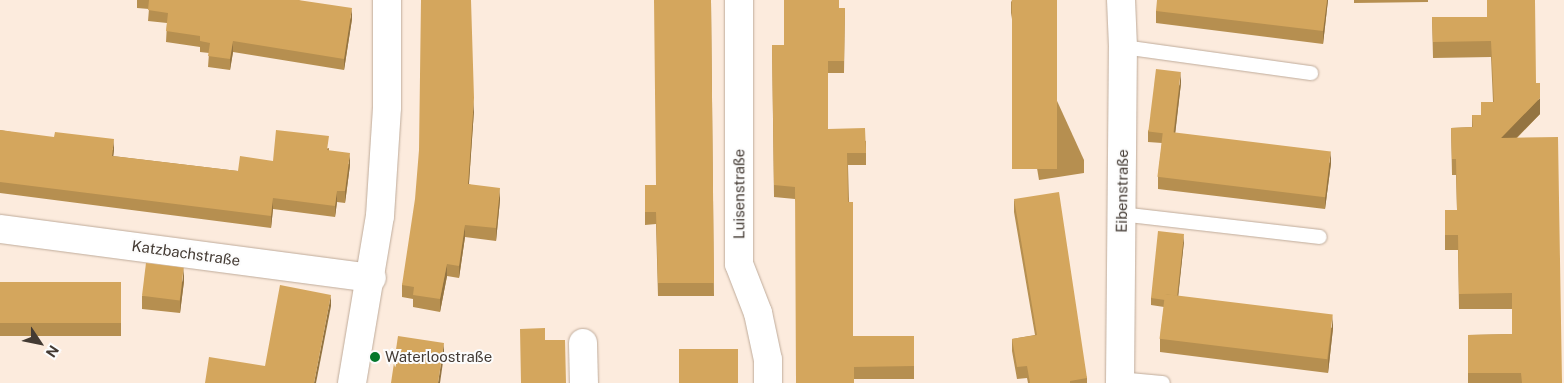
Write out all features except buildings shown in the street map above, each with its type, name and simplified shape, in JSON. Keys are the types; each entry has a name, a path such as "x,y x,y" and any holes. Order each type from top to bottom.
{"street":[{"path":"352,383 372,278 387,107 387,0"},
{"name":"Luisenstraße","path":"738,0 739,264 758,313 768,360 768,383"},
{"name":"Eibenstraße","path":"1120,381 1123,48 1121,0"},
{"name":"Katzbachstraße","path":"0,228 372,278"},
{"path":"583,343 584,383"}],"lane":[{"path":"1123,48 1312,73"},
{"path":"1121,214 1320,238"},
{"path":"1120,381 1163,383"}],"place":[{"name":"Waterloostraße","path":"375,357"}]}
